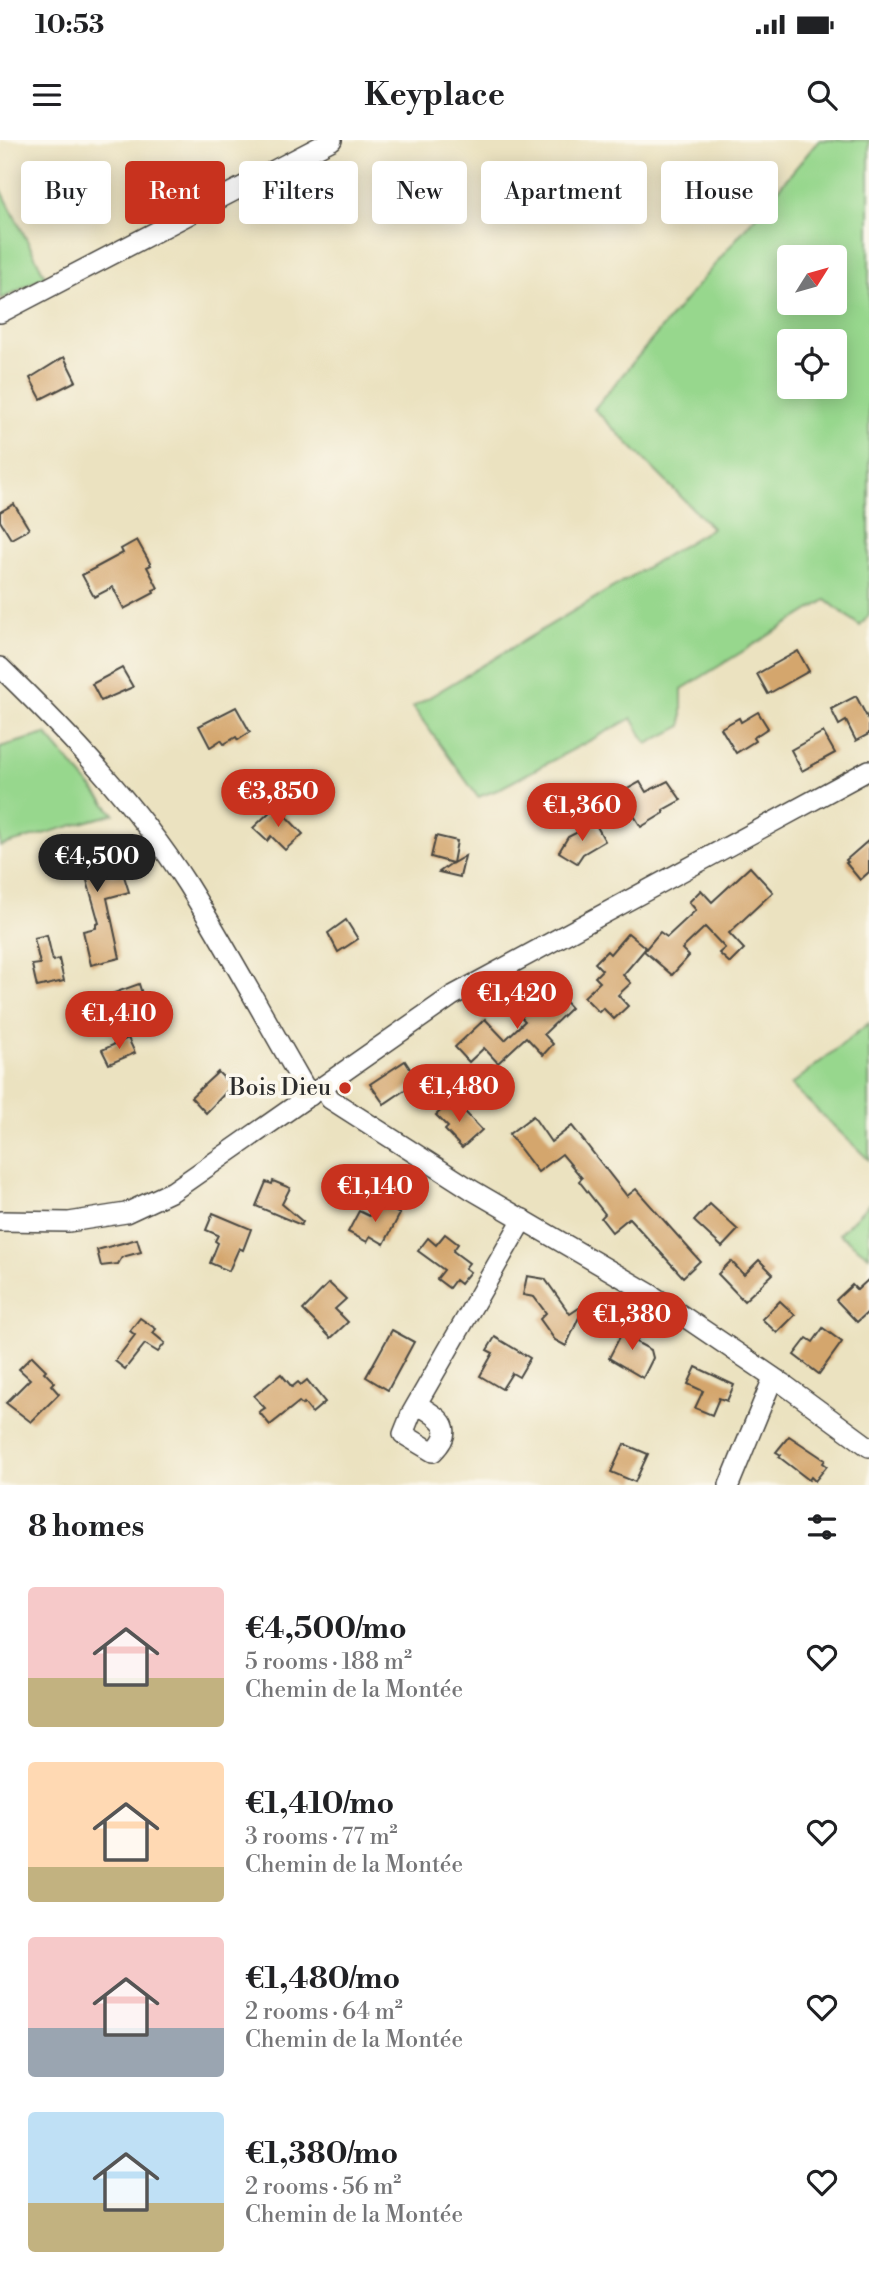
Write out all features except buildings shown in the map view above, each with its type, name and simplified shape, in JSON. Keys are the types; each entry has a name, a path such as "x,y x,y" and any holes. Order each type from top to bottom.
{"street":[{"path":"0,313 332,140"},
{"path":"0,667 87,755 131,807 186,883 316,1091 652,1295 869,1447"},
{"path":"0,1221 69,1222 127,1213 173,1191 452,996 869,770"},
{"path":"417,1404 523,1219"},
{"path":"729,1485 774,1378"}],"green space":[{"path":"819,140 869,140 869,615 860,626 826,600 682,689 682,726 647,744 632,718 497,790 478,797 413,707 712,528 594,409 749,224 778,224 778,189"},
{"path":"0,187 45,276 0,300"},
{"path":"46,734 114,814 0,846 0,747"},
{"path":"869,1023 869,1160 791,1085"},
{"path":"869,1204 869,1256 839,1234"}],"place":[{"name":"Bois Dieu","path":"345,1088"}]}
